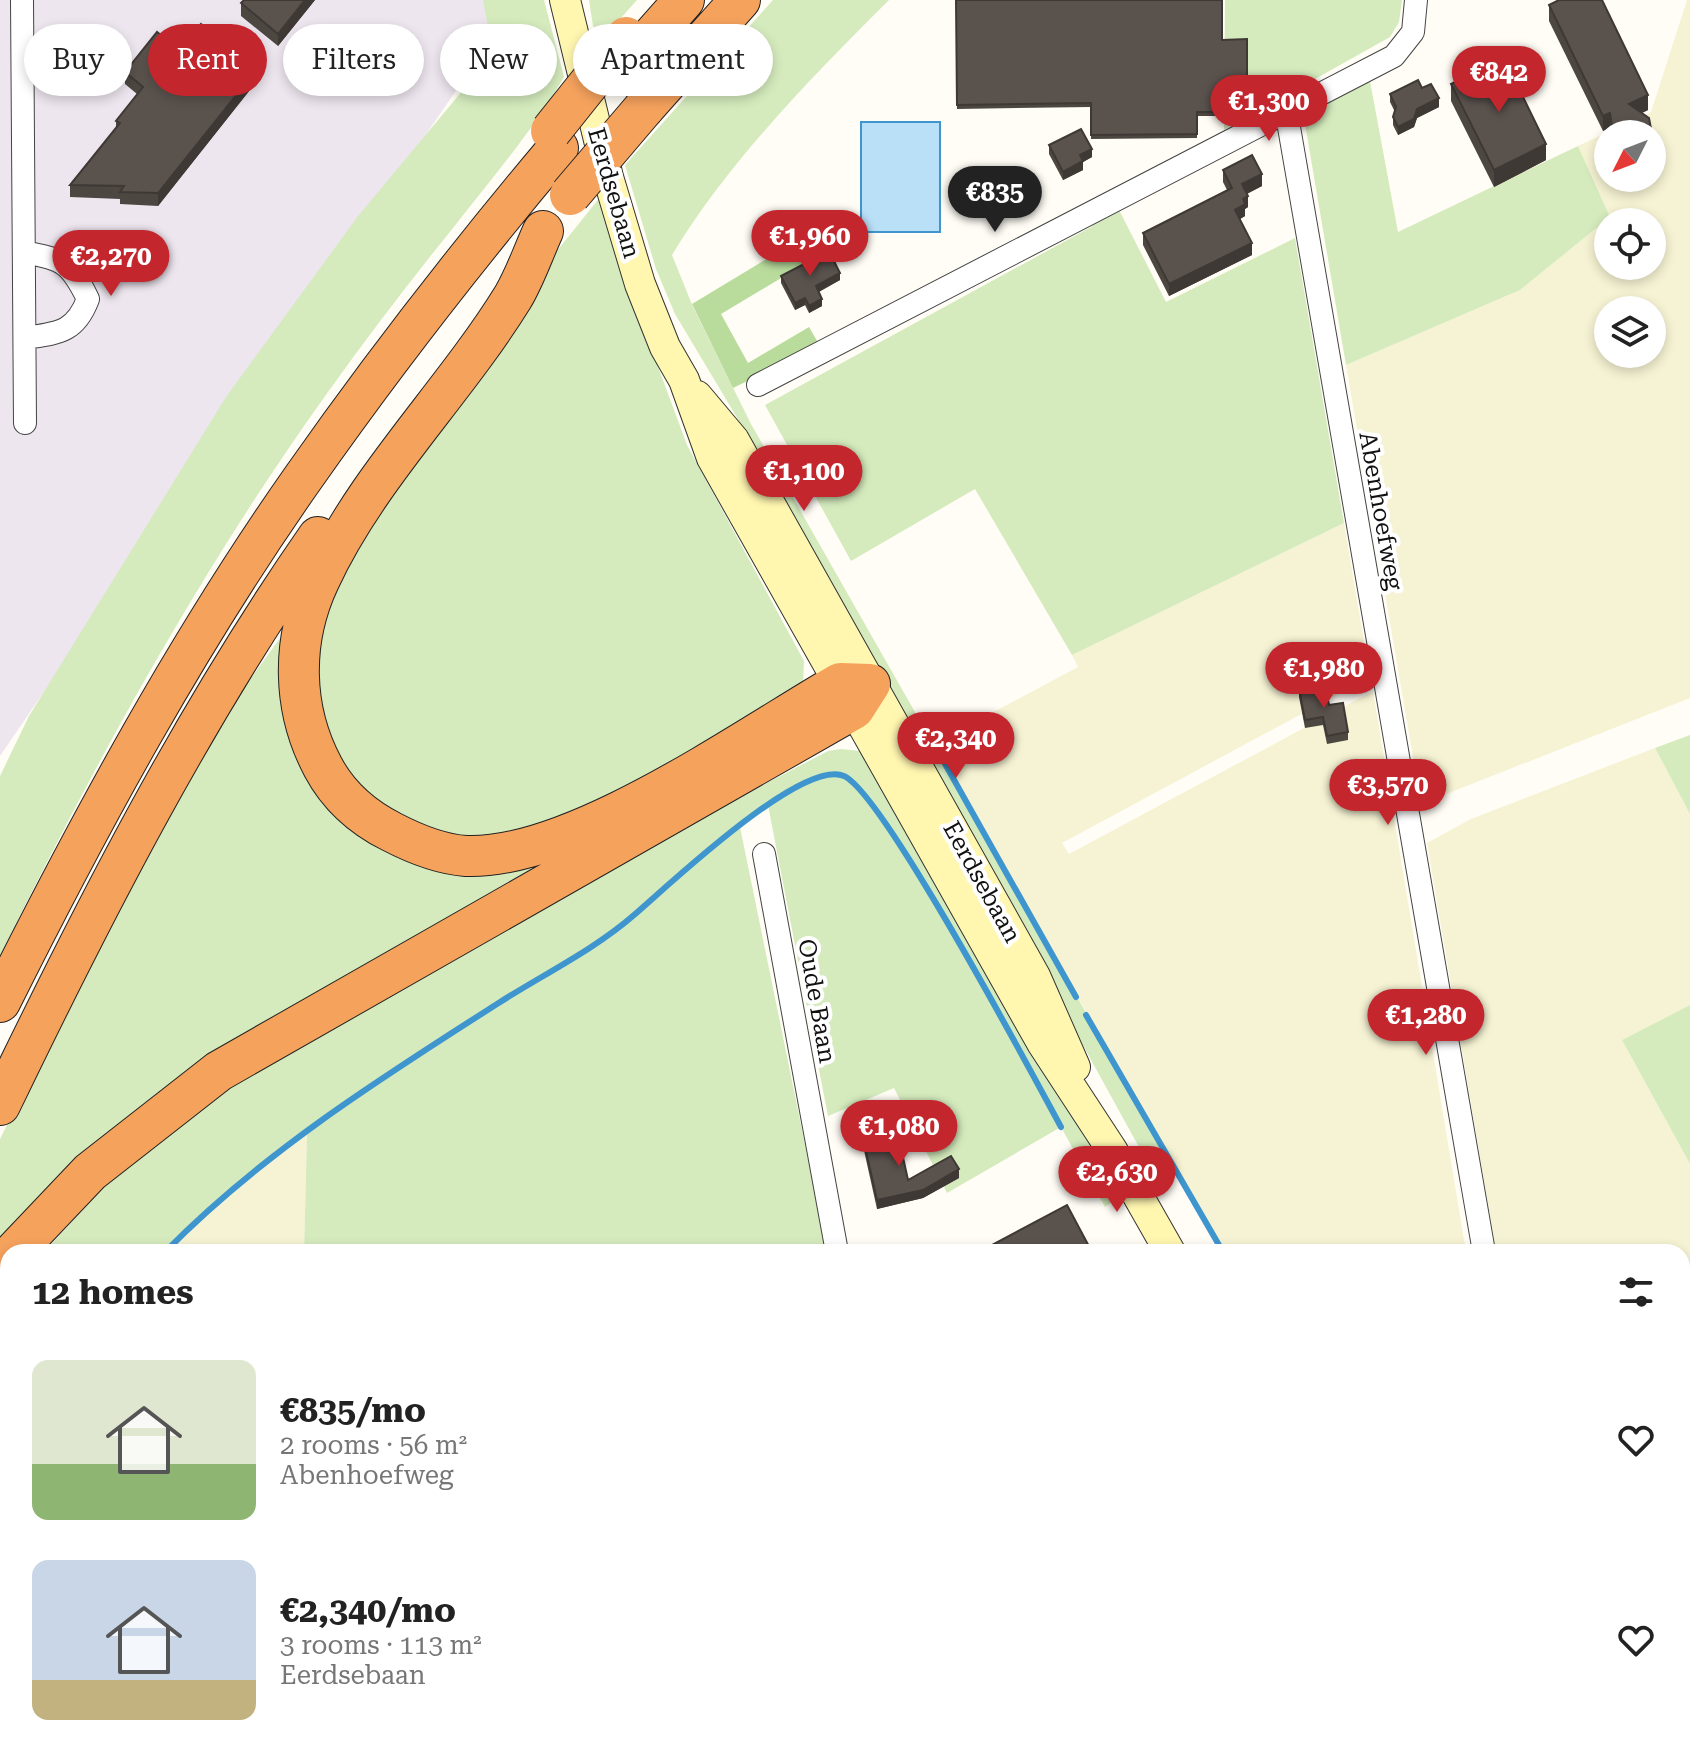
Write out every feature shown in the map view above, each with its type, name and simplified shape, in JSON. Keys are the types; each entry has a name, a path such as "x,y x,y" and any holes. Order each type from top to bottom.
{"highway":[{"path":"644,24 658,0"},
{"path":"656,24 684,0"},
{"path":"0,1105 137,834 305,556 448,351 570,195 740,0"},
{"path":"0,1002 108,794 242,571 301,480 418,319 529,182 554,139 589,96"},
{"path":"543,231 514,296 400,450 318,582 298,656 299,688 303,716 329,778 349,804 406,840 436,851 466,856 498,854 573,834 855,692"},
{"path":"22,1244 90,1172 219,1071 855,692"}],"main road":[{"name":"Eerdsebaan","path":"565,0 608,177 640,284 665,347 684,380 712,458 855,692 1035,976 1112,1150 1165,1244"}],"street":[{"path":"22,0 25,423"},
{"path":"758,385 1399,52 1415,26 1416,0"},
{"name":"Abenhoefweg","path":"1286,110 1483,1244"},
{"path":"24,252 50,257 73,269 88,299 81,319 60,333 25,338"},
{"name":"Oude Baan","path":"764,854 836,1244"}],"shaded area":[{"path":"0,0 500,0 501,24 440,24 440,96 452,96 0,756"},
{"path":"1687,0 1690,0 1690,698 1421,804 1346,365 1520,290 1594,230 1594,280 1666,280 1666,208 1606,208 1599,192 1666,192 1666,120 1634,120 1651,112"},
{"path":"1594,139 1594,182 1578,146"},
{"path":"1344,523 1370,677 1062,843 1069,854 1373,691 1465,1244 1218,1244 934,744 1078,667 1072,655"},
{"path":"1655,748 1690,814 1690,1005 1622,1040 1690,1164 1690,1244 1495,1244 1427,843 1471,819"},
{"path":"307,1133 304,1244 172,1244 204,1213"}],"green space":[{"path":"483,0 544,0 550,24 487,24"},
{"path":"589,0 637,0 616,24 593,24"},
{"path":"773,0 889,0 801,90 745,154 694,220 672,255 693,307 751,424 1174,1167 1156,1178 745,431 675,314 656,269 625,165 687,96 773,96 773,24 751,24"},
{"path":"1225,0 1402,0 1399,22 1390,37 1224,130"},
{"path":"557,50 564,77 557,88"},
{"path":"1370,81 1398,232 1578,146 1594,182 1594,192 1599,192 1606,208 1594,208 1594,230 1520,290 1346,365 1304,118 1308,113"},
{"path":"458,96 552,96 343,371 237,527 112,738 0,956 0,776 29,716 226,397 358,216"},
{"path":"605,191 631,294 687,445 804,661 803,686 601,805 490,839 439,837 403,824 340,769 321,728 314,678 325,606 355,534 544,267"},
{"path":"1116,204 1166,302 1295,238 1344,523 1072,655 975,489 851,561 765,405 1091,227"},
{"path":"811,232 823,253 721,314 748,363 809,327 820,346 733,388 692,304"},
{"path":"299,612 285,677 396,847 635,816 351,978 0,1243 0,1139 177,780"},
{"path":"1690,735 1690,814 1655,748"},
{"path":"828,751 860,751 885,774 1120,1196 1105,1207 1061,1127 947,1193 894,1088 828,1116 768,805 740,827 825,1244 304,1244 307,1133 204,1213 172,1244 51,1244 113,1177 258,1064 562,890"},
{"path":"1690,1005 1690,1164 1622,1040"}],"water":[{"path":"861,122 940,122 940,232 861,232"}],"building":[{"path":"244,0 305,0 278,34 241,3"},
{"path":"956,0 1222,0 1222,40 1247,39 1247,83 1222,83 1222,112 1197,112 1197,134 1091,135 1091,103 957,105"},
{"path":"1559,0 1602,0 1648,95 1629,104 1649,120 1611,120 1610,113 1603,116 1549,5"},
{"path":"148,43 148,96 235,96 158,193 120,192 124,186 70,185 120,123 116,121 143,87 132,78 132,63"},
{"path":"1504,58 1546,144 1494,170 1451,84"},
{"path":"1418,80 1422,88 1431,84 1439,98 1417,109 1414,119 1398,127 1393,117 1396,107 1390,94"},
{"path":"1081,129 1092,149 1080,155 1083,161 1063,172 1049,145"},
{"path":"1252,155 1262,174 1242,184 1248,196 1243,199 1245,204 1235,210 1252,243 1169,284 1143,233 1232,188 1223,170"},
{"path":"829,251 840,273 816,286 822,299 809,306 805,298 795,303 781,276"},
{"path":"1325,685 1329,705 1343,703 1348,732 1327,736 1323,717 1305,720 1299,689"},
{"path":"897,1130 908,1180 951,1156 959,1169 923,1190 877,1200 863,1138"},
{"path":"1067,1205 1088,1244 994,1244"}],"waterway":[{"path":"935,746 1076,997"},
{"path":"173,1244 241,1182 324,1119 453,1032 602,940 768,804 798,786 824,776 844,776 864,794 891,831 990,997 1061,1127"},
{"path":"1086,1015 1218,1244"}]}
